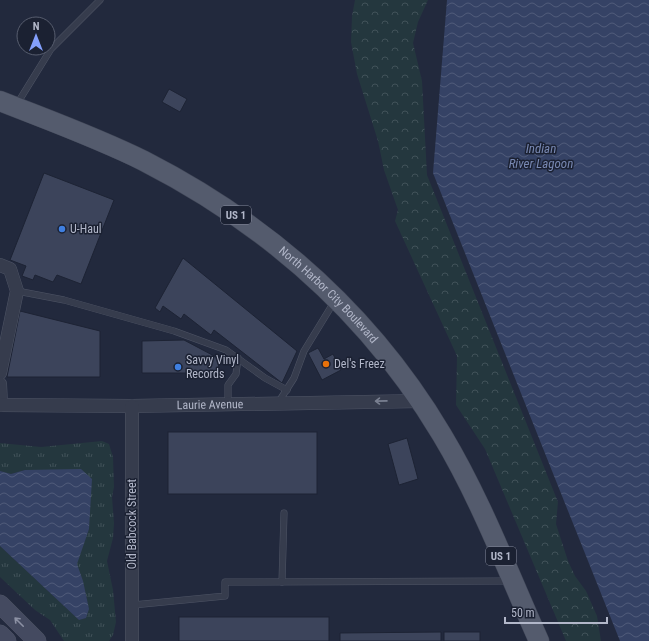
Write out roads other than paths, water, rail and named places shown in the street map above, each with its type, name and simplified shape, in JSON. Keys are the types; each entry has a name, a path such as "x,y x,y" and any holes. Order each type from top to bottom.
{"main road":[{"name":"North Harbor City Boulevard","path":"8,104 142,160 192,187 231,211 276,245 336,299 388,356 420,401 462,471 539,641"},
{"path":"0,604 37,641"},
{"path":"0,634 7,641"}],"street":[{"path":"0,265 10,269 17,291 4,329 0,373"},
{"path":"0,384 1,405"},
{"name":"Laurie Avenue","path":"1,405 132,406 420,401"},
{"name":"Old Babcock Street","path":"132,406 132,641"}],"lane":[{"path":"8,104 51,49 100,0"},
{"path":"17,291 64,300 152,324 226,350 265,378 287,390"},
{"path":"278,403 294,378 304,352 336,299"},
{"path":"228,404 228,385 236,374 238,358"},
{"path":"282,582 284,513"},
{"path":"132,605 225,596 225,582 513,582"}],"water":[{"name":"Indian River Lagoon","path":"447,0 649,0 649,641 620,641 433,173"},
{"path":"81,469 92,479 89,529 77,564 83,581 89,609 86,618 79,620 0,546 0,471 11,474 25,470"}],"place":[{"name":"U-Haul","path":"62,229"},
{"name":"Del's Freez","path":"326,364"},
{"name":"Savvy Vinyl Records","path":"178,367"}]}
